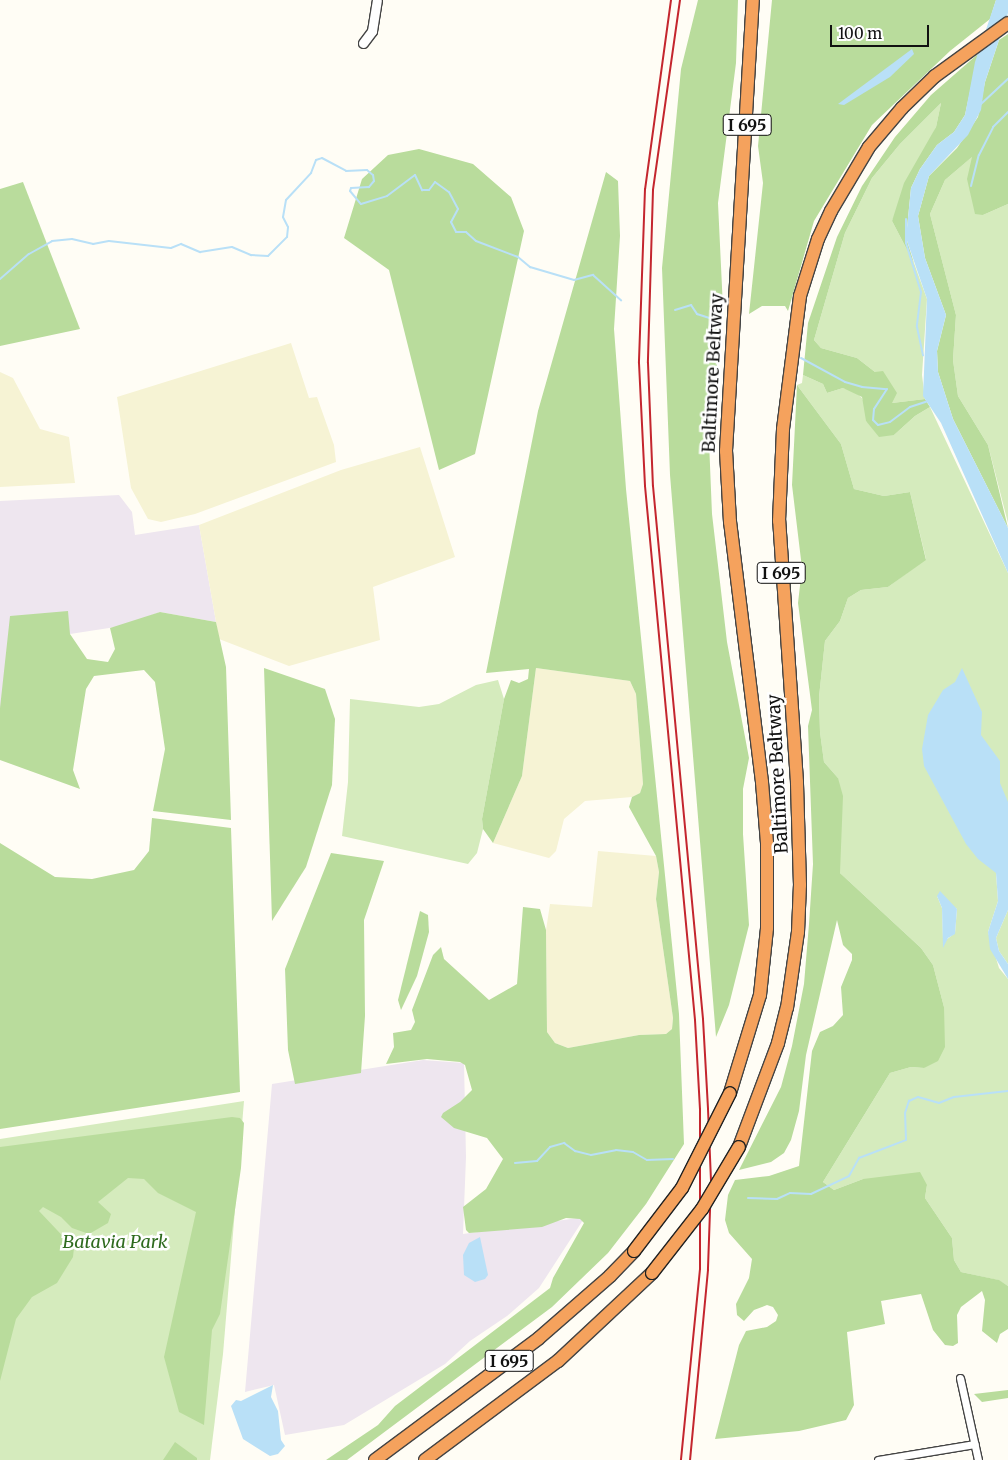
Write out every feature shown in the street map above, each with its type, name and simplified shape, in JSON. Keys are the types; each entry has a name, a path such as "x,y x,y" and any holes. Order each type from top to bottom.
{"highway":[{"name":"Baltimore Beltway","path":"376,1460 539,1338 610,1276 634,1250 682,1188 730,1093 760,995 768,928 768,885 762,782 727,491 727,391 739,249 753,0"},
{"path":"739,249 761,0"},
{"name":"Baltimore Beltway","path":"425,1460 558,1361 652,1273 702,1209 739,1147 778,1043 789,998 798,932 800,885 797,782 779,521 781,453 794,326 818,239 856,166 902,108 969,50 1008,23"}],"street":[{"path":"362,43 372,31 377,0"},
{"path":"960,1378 978,1460"},
{"path":"882,1460 976,1444"}],"shaded area":[{"path":"291,343 309,398 317,397 334,445 336,462 195,514 161,522 148,519 131,488 117,397"},
{"path":"0,372 13,378 40,429 69,437 75,483 0,487"},
{"path":"420,447 455,557 373,587 380,640 289,666 219,639 199,525 341,470"},
{"path":"119,495 132,512 135,535 199,525 216,622 160,612 122,626 70,634 0,708 0,501"},
{"path":"536,668 630,681 636,694 643,784 640,793 632,797 585,801 564,819 556,851 549,858 493,843 522,776"},
{"path":"598,851 656,856 659,872 656,899 673,1018 672,1029 666,1034 639,1035 568,1048 555,1043 547,1032 546,930 550,904 592,907"},
{"path":"423,1060 464,1063 466,1157 463,1234 585,1217 539,1288 507,1316 470,1341 445,1364 344,1425 285,1435 274,1385 245,1392 272,1084"}],"green space":[{"path":"698,0 738,0 736,63 718,203 723,308 709,441 712,514 727,642 749,758 743,789 743,834 749,925 729,1005 716,1037 670,475 662,268 681,69"},
{"path":"772,0 996,0 990,19 950,51 872,125 814,221 788,311 785,306 762,306 749,314 763,183 758,146"},
{"path":"1008,34 1008,204 983,215 975,214 967,179 972,157 945,180 930,214 956,315 953,360 958,396 988,445 1008,528 953,419 938,372 937,351 946,315 925,258 918,216 929,176 957,148 978,117 985,82 999,40"},
{"path":"978,54 965,115 954,132 937,145 920,169 911,188 906,238 914,263 892,221 904,183 936,127 941,103 900,144 872,178 845,233 814,340 821,348 857,358 875,372 883,371 897,393 892,403 925,399 930,407 915,416 894,435 879,437 866,421 862,397 843,388 827,393 823,384 803,375 808,323 837,237 862,186 895,137 931,95"},
{"path":"941,103 936,127 892,221 914,263 927,299 922,375 925,399 892,403 875,372 857,358 821,348 814,340 845,233 872,178 900,144"},
{"path":"419,149 473,164 511,197 524,231 475,454 439,470 389,270 344,238 362,179 388,155"},
{"path":"973,156 983,215 1008,204 1008,523 988,445 958,396 953,360 956,315 930,214 945,180"},
{"path":"606,172 618,181 620,236 614,329 626,489 679,1014 684,1144 646,1204 608,1253 552,1307 347,1460 326,1460 378,1425 395,1406 550,1288 553,1278 584,1223 580,1219 566,1218 542,1227 469,1233 466,1230 463,1207 486,1189 503,1159 487,1138 454,1128 441,1117 443,1113 460,1102 472,1090 465,1065 460,1062 427,1059 386,1064 394,1047 393,1033 411,1030 415,1022 412,1010 433,955 441,947 444,959 489,1000 517,984 523,907 540,909 546,930 547,1032 555,1043 568,1048 639,1035 666,1034 672,1029 673,1018 656,899 659,872 656,856 629,807 632,797 640,793 643,784 636,694 630,681 536,668 522,776 493,843 483,829 482,819 504,699 511,680 519,683 528,679 529,669 486,673 538,411"},
{"path":"23,182 80,329 0,346 0,189"},
{"path":"803,375 823,384 827,393 843,388 854,391 862,398 866,408 866,421 894,435 915,416 930,407 1008,573 1008,886 996,873 998,901 988,932 999,968 1008,979 1008,1286 998,1280 961,1272 954,1260 952,1238 925,1198 927,1185 863,1179 834,1190 823,1182 890,1073 911,1067 924,1068 943,1021 944,1007 933,965 921,948 840,873 838,778 824,762 820,732 819,697 825,641 840,621 848,598 861,590 888,587 926,559 910,492 884,496 854,489 841,444 797,385 802,383","holes":["937,896 957,909 955,933 946,940 943,939 942,908"]},
{"path":"797,385 841,444 854,489 884,496 910,492 926,560 888,587 861,590 848,598 840,621 825,641 819,697 820,732 824,762 838,778 843,796 840,873 921,948 933,965 944,1007 945,1047 938,1061 924,1068 911,1067 890,1073 823,1182 834,1190 863,1179 920,1172 927,1185 925,1198 952,1238 954,1260 961,1272 999,1280 1008,1286 1008,1329 1000,1334 997,1343 982,1331 985,1300 982,1291 961,1307 957,1315 958,1343 953,1346 945,1345 933,1330 921,1294 881,1301 885,1324 847,1332 854,1405 846,1420 799,1431 715,1439 739,1345 746,1331 767,1327 776,1321 778,1315 773,1307 767,1305 754,1310 744,1321 737,1315 736,1304 749,1278 752,1259 729,1233 725,1220 728,1195 735,1180 769,1176 799,1166 812,1051 820,1032 833,1026 843,1015 841,987 852,960 852,954 843,945 837,920 806,1055 799,1111 791,1140 784,1153 771,1162 739,1170 781,1087 792,1046 804,984 809,924 813,864 808,726 812,710 798,603 802,568 792,485"},
{"path":"68,611 70,634 87,659 108,662 115,649 110,628 160,612 216,622 226,667 231,820 153,811 165,749 155,682 144,670 94,676 86,689 73,770 80,789 0,760 0,708 10,616"},
{"path":"264,668 325,689 335,719 332,785 306,867 272,921"},
{"path":"498,680 504,699 482,819 483,829 477,853 468,864 342,836 348,782 350,699 419,707 439,704 476,685"},
{"path":"152,818 231,828 240,1092 0,1129 0,843 55,877 92,879 134,870 149,851"},
{"path":"331,853 384,861 364,920 365,1016 361,1073 295,1084 288,1050 285,969"},
{"path":"1008,910 1008,964 999,951 996,938"},
{"path":"420,911 428,915 429,932 417,976 401,1010 398,1000"},
{"name":"Batavia Park","path":"244,1101 223,1354 210,1460 0,1460 0,1139"},
{"path":"232,1117 240,1118 244,1123 241,1168 220,1314 212,1330 204,1425 179,1412 164,1357 196,1212 158,1193 144,1179 128,1178 98,1202 111,1214 108,1223 89,1234 72,1228 61,1217 43,1207 39,1211 74,1248 73,1257 57,1283 32,1297 16,1319 0,1381 0,1147"},
{"path":"1008,1390 1008,1398 982,1402 974,1394"},
{"path":"175,1442 197,1458 197,1460 163,1460"}],"water":[{"path":"996,0 1008,0 1008,13 985,82 981,110 968,135 929,176 918,216 925,258 946,315 937,351 938,372 953,419 1008,528 1008,573 941,423 923,396 927,299 906,238 911,188 920,169 937,145 954,132 965,115 975,62"},
{"path":"912,49 914,54 890,77 844,105 838,104"},
{"path":"962,668 982,712 981,735 1000,761 1000,783 1008,802 1008,910 996,938 999,951 1008,964 1008,979 990,949 988,932 998,901 996,873 978,859 966,844 924,766 922,749 928,715 943,690 955,682"},
{"path":"940,891 957,909 955,934 948,938 943,948 942,908 937,896"},
{"path":"480,1237 488,1275 485,1279 475,1282 464,1275 463,1255 469,1243"},
{"path":"273,1385 271,1397 278,1411 281,1440 285,1446 278,1454 270,1456 243,1439 231,1406 236,1400 241,1401"}],"waterway":[{"path":"981,104 1008,79"},
{"path":"971,186 979,155 993,127 1008,112"},
{"path":"0,279 29,254 52,241 72,239 93,244 109,241 171,248 181,244 200,252 232,247 251,255 268,256 287,237 288,227 283,217 286,200 311,173 316,160 322,158 346,171 367,170 373,175 374,181 369,187 351,188 350,191 361,204 387,196 415,175 422,190 429,190 435,182 449,192 458,209 451,222 456,232 466,232 476,241 518,257 530,267 574,280 593,275 621,300"},
{"path":"906,219 906,243 921,292 917,327 923,355"},
{"path":"675,310 691,305 697,314 709,318"},
{"path":"801,358 845,382 862,387 887,389 874,409 873,420 878,425 890,422 910,407 929,401"},
{"path":"748,1198 777,1199 790,1193 811,1194 849,1176 859,1158 906,1140 905,1113 909,1101 918,1097 939,1103 954,1097 1008,1091"},
{"path":"515,1163 537,1161 550,1147 564,1143 575,1151 591,1155 616,1150 633,1152 647,1160 673,1159"}],"railway":[{"path":"671,0 645,189 639,363 645,486 695,1020 700,1109 700,1269 681,1460"},
{"path":"680,0 653,190 648,363 653,486 703,1019 711,1182 708,1270 690,1460"}]}
